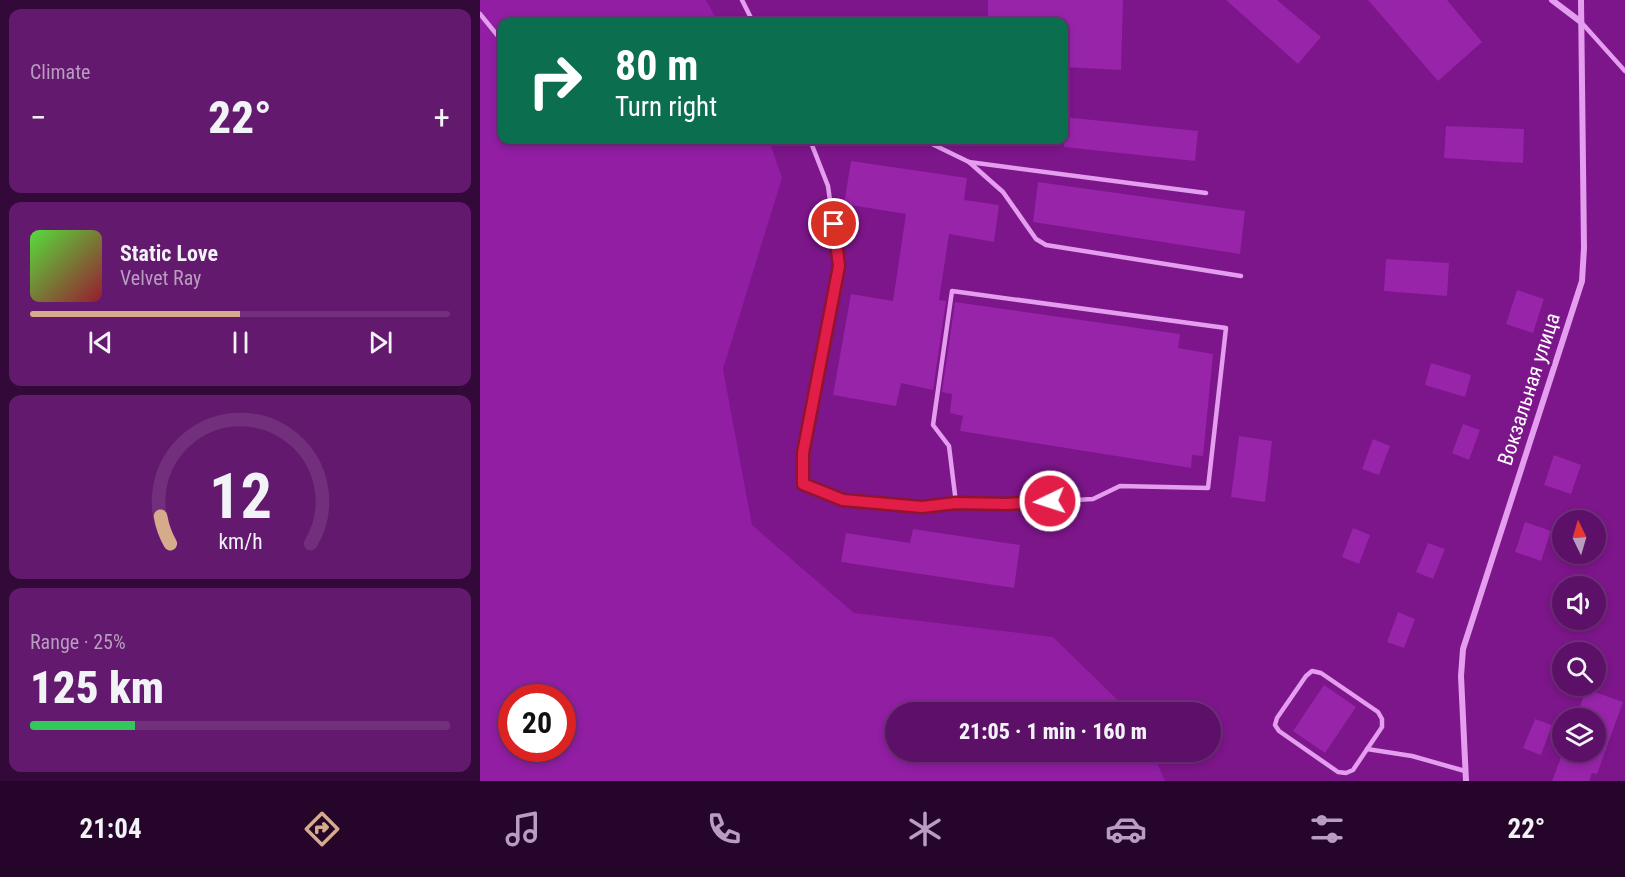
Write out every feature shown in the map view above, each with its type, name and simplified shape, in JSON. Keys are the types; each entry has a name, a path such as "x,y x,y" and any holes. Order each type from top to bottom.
{"street":[{"path":"1552,0 1581,22"},
{"name":"Вокзальная улица","path":"1466,781 1461,676 1463,649 1582,281 1584,249 1581,0"}],"lane":[{"path":"742,0 751,18"},
{"path":"480,14 498,36"},
{"path":"1581,22 1625,71"},
{"path":"812,144 828,186 839,266 803,453 803,484 843,500 922,507 956,503 1007,504 1093,499 1120,486 1208,488 1226,328 952,291 933,425 950,446 956,503"},
{"path":"932,144 969,162 1003,192 1036,239 1046,244 1241,276"},
{"path":"969,162 1206,193"},
{"path":"1312,671 1321,673 1378,712 1382,719 1382,727 1367,749 1353,770 1346,773 1338,772 1279,731 1275,725 1277,718 1306,676 1312,671"},
{"path":"1367,749 1413,756 1465,771"}],"shaded area":[{"path":"480,0 706,0 716,18 498,18 498,144 770,144 782,178 723,369 752,525 854,613 1053,637 1120,702 885,702 885,762 1156,762 1165,781 480,781"}],"building":[{"path":"988,0 1123,0 1121,70 1068,67 1068,18 988,18"},
{"path":"1226,0 1277,0 1321,37 1298,64"},
{"path":"1368,0 1447,0 1482,42 1438,81"},
{"path":"1068,117 1198,131 1195,161 1064,147 1064,144 1068,144"},
{"path":"1446,126 1524,129 1523,163 1444,158"},
{"path":"851,161 967,178 964,200 999,205 994,242 949,234 939,300 946,301 933,390 901,383 896,406 833,395 851,294 893,301 906,214 844,204"},
{"path":"1038,182 1245,211 1240,254 1033,222"},
{"path":"1386,259 1449,263 1447,296 1384,291"},
{"path":"1517,290 1544,299 1533,333 1506,324"},
{"path":"955,302 1180,334 1178,348 1213,354 1203,456 1192,455 1191,468 960,431 963,416 950,413 952,394 942,392"},
{"path":"1431,363 1471,375 1465,397 1425,385"},
{"path":"1463,424 1480,430 1469,460 1452,453"},
{"path":"1239,436 1272,441 1265,502 1231,497"},
{"path":"1373,439 1390,446 1379,475 1362,469"},
{"path":"1554,455 1581,465 1571,494 1544,485"},
{"path":"1525,522 1551,531 1541,561 1515,552"},
{"path":"1353,528 1370,535 1359,564 1342,557"},
{"path":"913,529 1020,545 1014,588 841,562 846,533 910,543"},
{"path":"1428,543 1445,549 1433,579 1416,572"},
{"path":"1398,612 1415,619 1404,648 1387,642"},
{"path":"1324,685 1356,707 1325,753 1293,731"},
{"path":"1584,696 1606,696 1623,702 1606,749 1606,708 1579,708"},
{"path":"1535,719 1552,725 1541,755 1523,748"},
{"path":"1559,762 1601,762 1597,774 1592,773 1589,781 1552,781"}],"route":[{"path":"834,224 839,266 803,453 803,484 843,500 922,507 956,503 1007,504 1050,501"}]}
